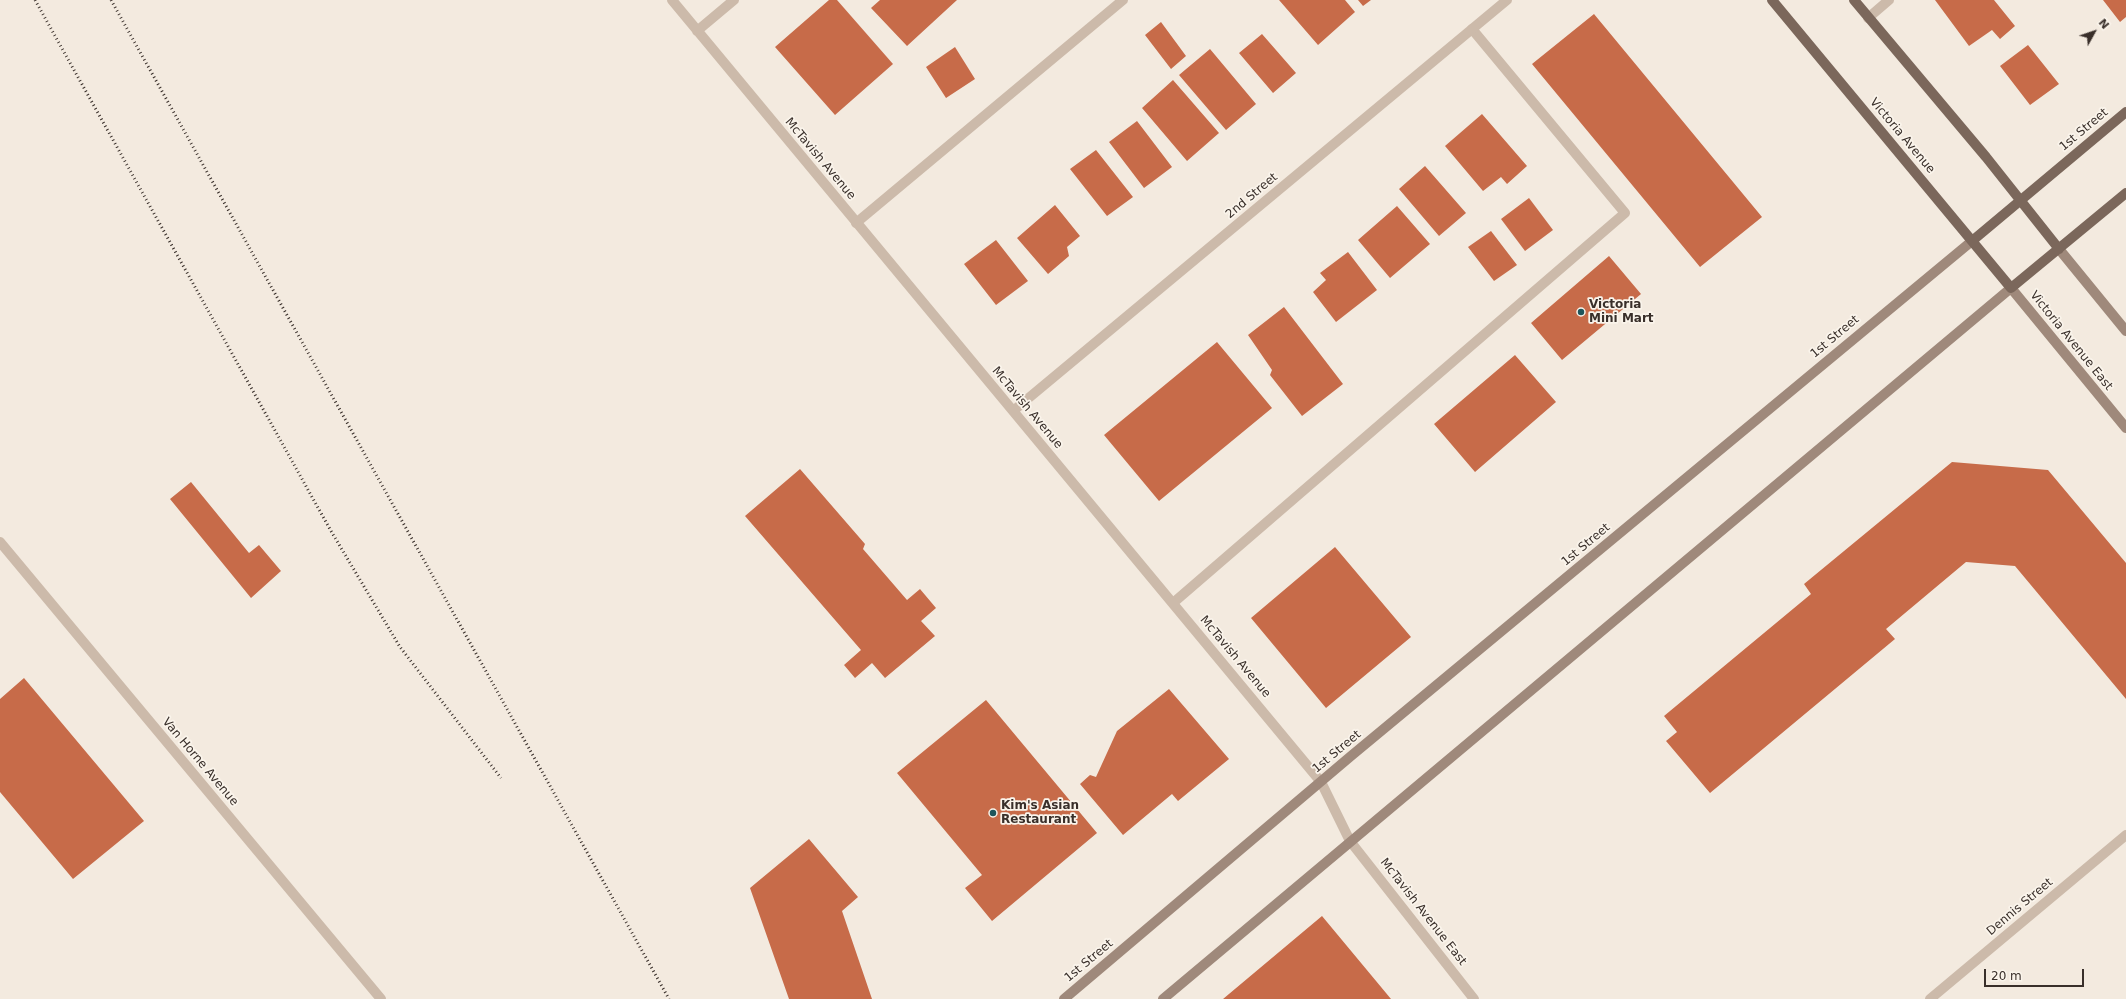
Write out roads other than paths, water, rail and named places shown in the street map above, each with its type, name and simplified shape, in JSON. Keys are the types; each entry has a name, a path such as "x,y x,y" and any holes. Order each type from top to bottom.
{"main road":[{"name":"Victoria Avenue","path":"1772,0 2011,288"},
{"path":"1854,0 1986,157 2058,249 2126,331"},
{"name":"1st Street","path":"1064,999 1321,782 2126,112"},
{"path":"1163,999 2126,193"},
{"name":"Victoria Avenue East","path":"2011,288 2126,428"}],"street":[{"name":"McTavish Avenue","path":"672,0 1321,782 1350,841"},
{"path":"697,31 734,0"},
{"path":"856,223 1123,0"},
{"name":"2nd Street","path":"1013,411 1507,0"},
{"path":"1868,18 1889,0"},
{"path":"1173,603 1625,212 1472,29"},
{"name":"Van Horne Avenue","path":"0,542 380,999"},
{"name":"Dennis Street","path":"1930,999 2126,835"},
{"name":"McTavish Avenue East","path":"1350,841 1474,999"}],"railway":[{"path":"35,0 331,531 400,647 501,778"},
{"path":"111,0 669,999"}],"place":[{"name":"Victoria Mini Mart","path":"1581,312"},
{"name":"Kim's Asian Restaurant","path":"993,813"}]}
